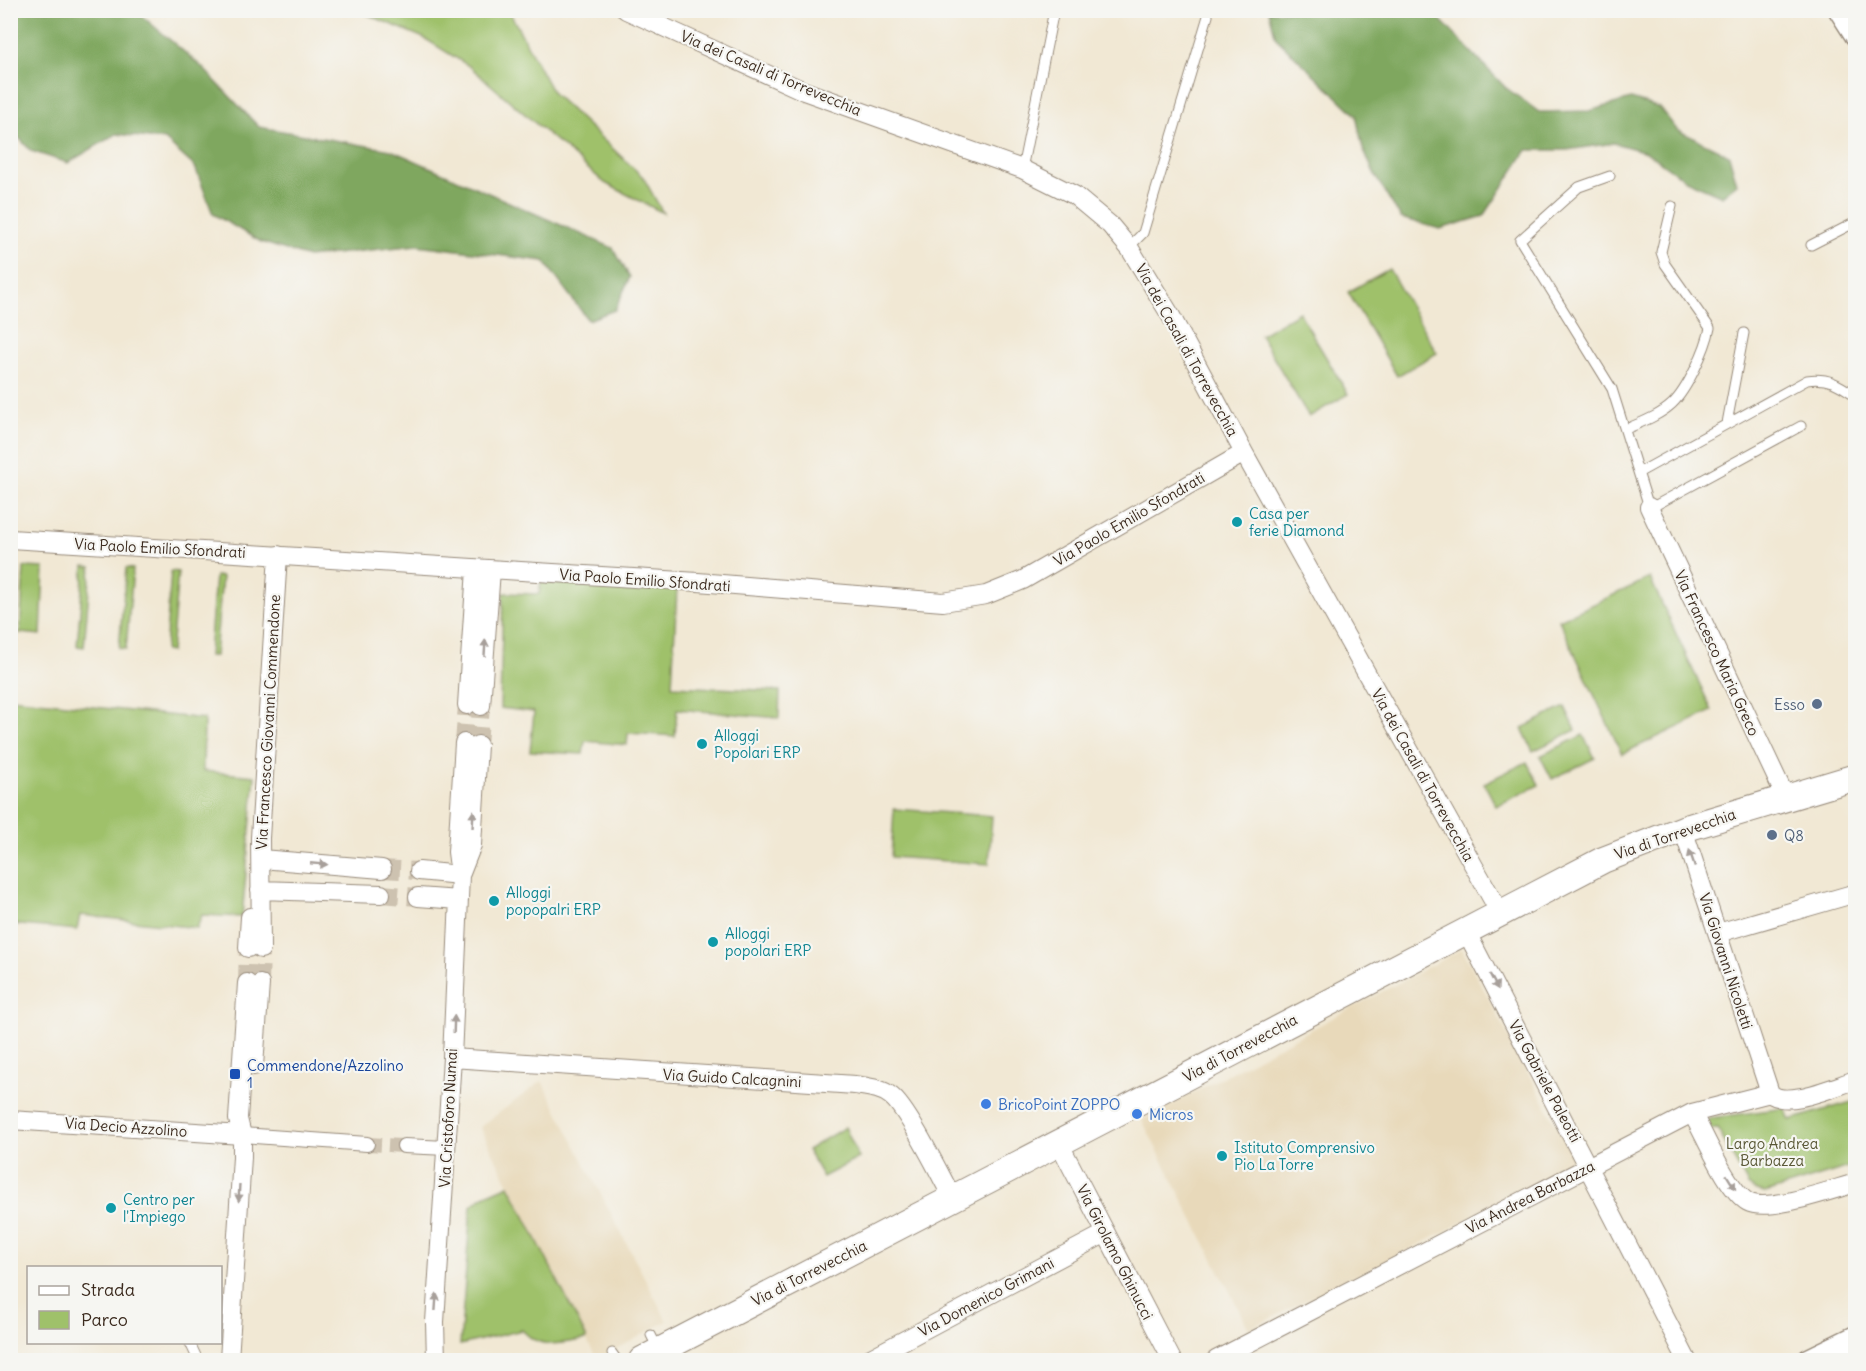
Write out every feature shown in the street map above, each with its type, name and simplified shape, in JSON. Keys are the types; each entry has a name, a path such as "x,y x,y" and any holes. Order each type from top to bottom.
{"main road":[{"name":"Via di Torrevecchia","path":"651,1349 1059,1143 1603,860 1683,829 1856,777"}],"street":[{"name":"Via dei Casali di Torrevecchia","path":"626,10 804,91 1022,169 1084,202 1110,225 1129,247 1171,316 1244,453 1500,913"},
{"path":"1840,10 1856,35"},
{"name":"Via Paolo Emilio Sfondrati","path":"10,539 698,582 943,602 986,595 1023,580 1244,453"},
{"name":"Via Francesco Maria Greco","path":"1649,507 1786,798"},
{"name":"Via Francesco Giovanni Commendone","path":"254,948 260,890 260,838 278,555"},
{"path":"474,705 483,570"},
{"name":"Via Cristoforo Numai","path":"436,1360 435,1322 447,1148 459,900 458,852 471,744"},
{"name":"Via Giovanni Nicoletti","path":"1683,829 1770,1093"},
{"path":"261,859 382,869"},
{"path":"419,871 460,875"},
{"path":"260,890 381,894"},
{"path":"1718,933 1856,893"},
{"path":"418,897 459,900"},
{"name":"Via Gabriele Paleotti","path":"1467,931 1687,1360"},
{"path":"229,1360 242,1135 238,1119 254,983"},
{"name":"Via Guido Calcagnini","path":"452,1058 875,1088 890,1095 902,1108 952,1197"},
{"name":"Via Andrea Barbazza","path":"1216,1360 1692,1113 1770,1093 1779,1099 1790,1099 1856,1080"},
{"path":"1692,1113 1733,1186 1748,1202 1756,1205 1774,1204 1856,1184"},
{"name":"Via Decio Azzolino","path":"10,1120 242,1135"},
{"path":"242,1135 367,1144"},
{"name":"Via Girolamo Ghinucci","path":"1059,1143 1172,1360"},
{"path":"404,1146 447,1148"},
{"name":"Via Domenico Grimani","path":"867,1360 1106,1233"},
{"path":"1809,1360 1856,1337"}],"lane":[{"path":"1022,169 1054,10"},
{"path":"1129,247 1143,233 1208,16"},
{"path":"1610,176 1579,187 1520,240 1606,378 1626,429 1649,507 1659,504 1800,426"},
{"path":"1626,429 1654,417 1673,403 1707,340 1710,328 1665,264 1661,252 1672,206"},
{"path":"1811,245 1856,222"},
{"path":"1727,423 1744,333"},
{"path":"1640,472 1807,380 1820,378 1836,382 1856,396"},
{"path":"190,1344 198,1360"}],"shaded area":[{"path":"1462,949 1576,1162 1440,1234 1249,1329 1142,1120"},
{"path":"542,1081 667,1321 597,1360 480,1127"}],"green space":[{"path":"11,10 136,11 202,67 259,127 391,150 613,248 630,277 615,310 588,320 544,261 417,245 308,257 261,242 213,214 195,167 165,140 116,134 68,163 31,151 11,129"},
{"path":"359,11 509,11 553,93 643,177 663,213 605,183 469,66 424,38"},
{"path":"1269,11 1432,11 1505,87 1539,112 1589,111 1631,99 1660,108 1677,130 1729,155 1737,184 1722,196 1686,180 1646,152 1614,143 1567,150 1527,150 1484,216 1440,229 1401,218 1377,179 1363,149 1356,115 1276,38"},
{"path":"1389,269 1437,353 1397,376 1348,292"},
{"path":"1299,312 1348,394 1309,417 1260,335"},
{"path":"84,566 91,567 84,647 77,646"},
{"path":"24,567 44,568 41,635 20,633"},
{"path":"126,568 133,569 126,649 119,648"},
{"path":"171,571 178,572 171,652 165,651"},
{"path":"215,576 222,577 215,656 209,656"},
{"path":"1650,578 1712,711 1622,754 1559,620"},
{"path":"541,581 677,589 672,686 780,691 779,718 677,709 675,736 628,733 627,745 585,741 583,754 530,751 534,712 500,708 503,593 539,594"},
{"path":"11,698 204,719 203,771 255,776 242,917 202,915 197,928 80,915 77,930 11,924"},
{"path":"1565,707 1576,730 1533,751 1522,728"},
{"path":"1583,735 1595,758 1552,779 1540,756"},
{"path":"1527,762 1539,785 1496,806 1484,783"},
{"path":"894,809 992,816 989,864 891,857"},
{"name":"Largo Andrea Barbazza","path":"1855,1101 1855,1165 1765,1193 1756,1191 1748,1185 1717,1128 1706,1130 1704,1125 1711,1118 1785,1108 1790,1120"},
{"path":"845,1127 859,1158 823,1177 807,1150"},
{"path":"509,1185 587,1339 544,1343 529,1337 522,1330 460,1345 471,1206 484,1196"}],"tunnel":[{"path":"464,743 467,705"},
{"path":"478,745 481,706"},
{"path":"382,869 419,871"},
{"path":"381,894 418,897"},
{"path":"247,983 248,948"},
{"path":"260,984 261,949"},
{"path":"367,1144 404,1146"}],"place":[{"name":"Casa per ferie Diamond","path":"1237,522"},
{"name":"Esso","path":"1817,704"},
{"name":"Alloggi Popolari ERP","path":"702,744"},
{"name":"Q8","path":"1772,835"},
{"name":"Alloggi popopalri ERP","path":"494,901"},
{"name":"Alloggi popolari ERP","path":"713,942"},
{"name":"Commendone/Azzolino 1","path":"235,1074"},
{"name":"BricoPoint ZOPPO","path":"986,1104"},
{"name":"Micros","path":"1137,1114"},
{"name":"Istituto Comprensivo Pio La Torre","path":"1222,1156"},
{"name":"Centro per l'Impiego","path":"111,1208"}]}
